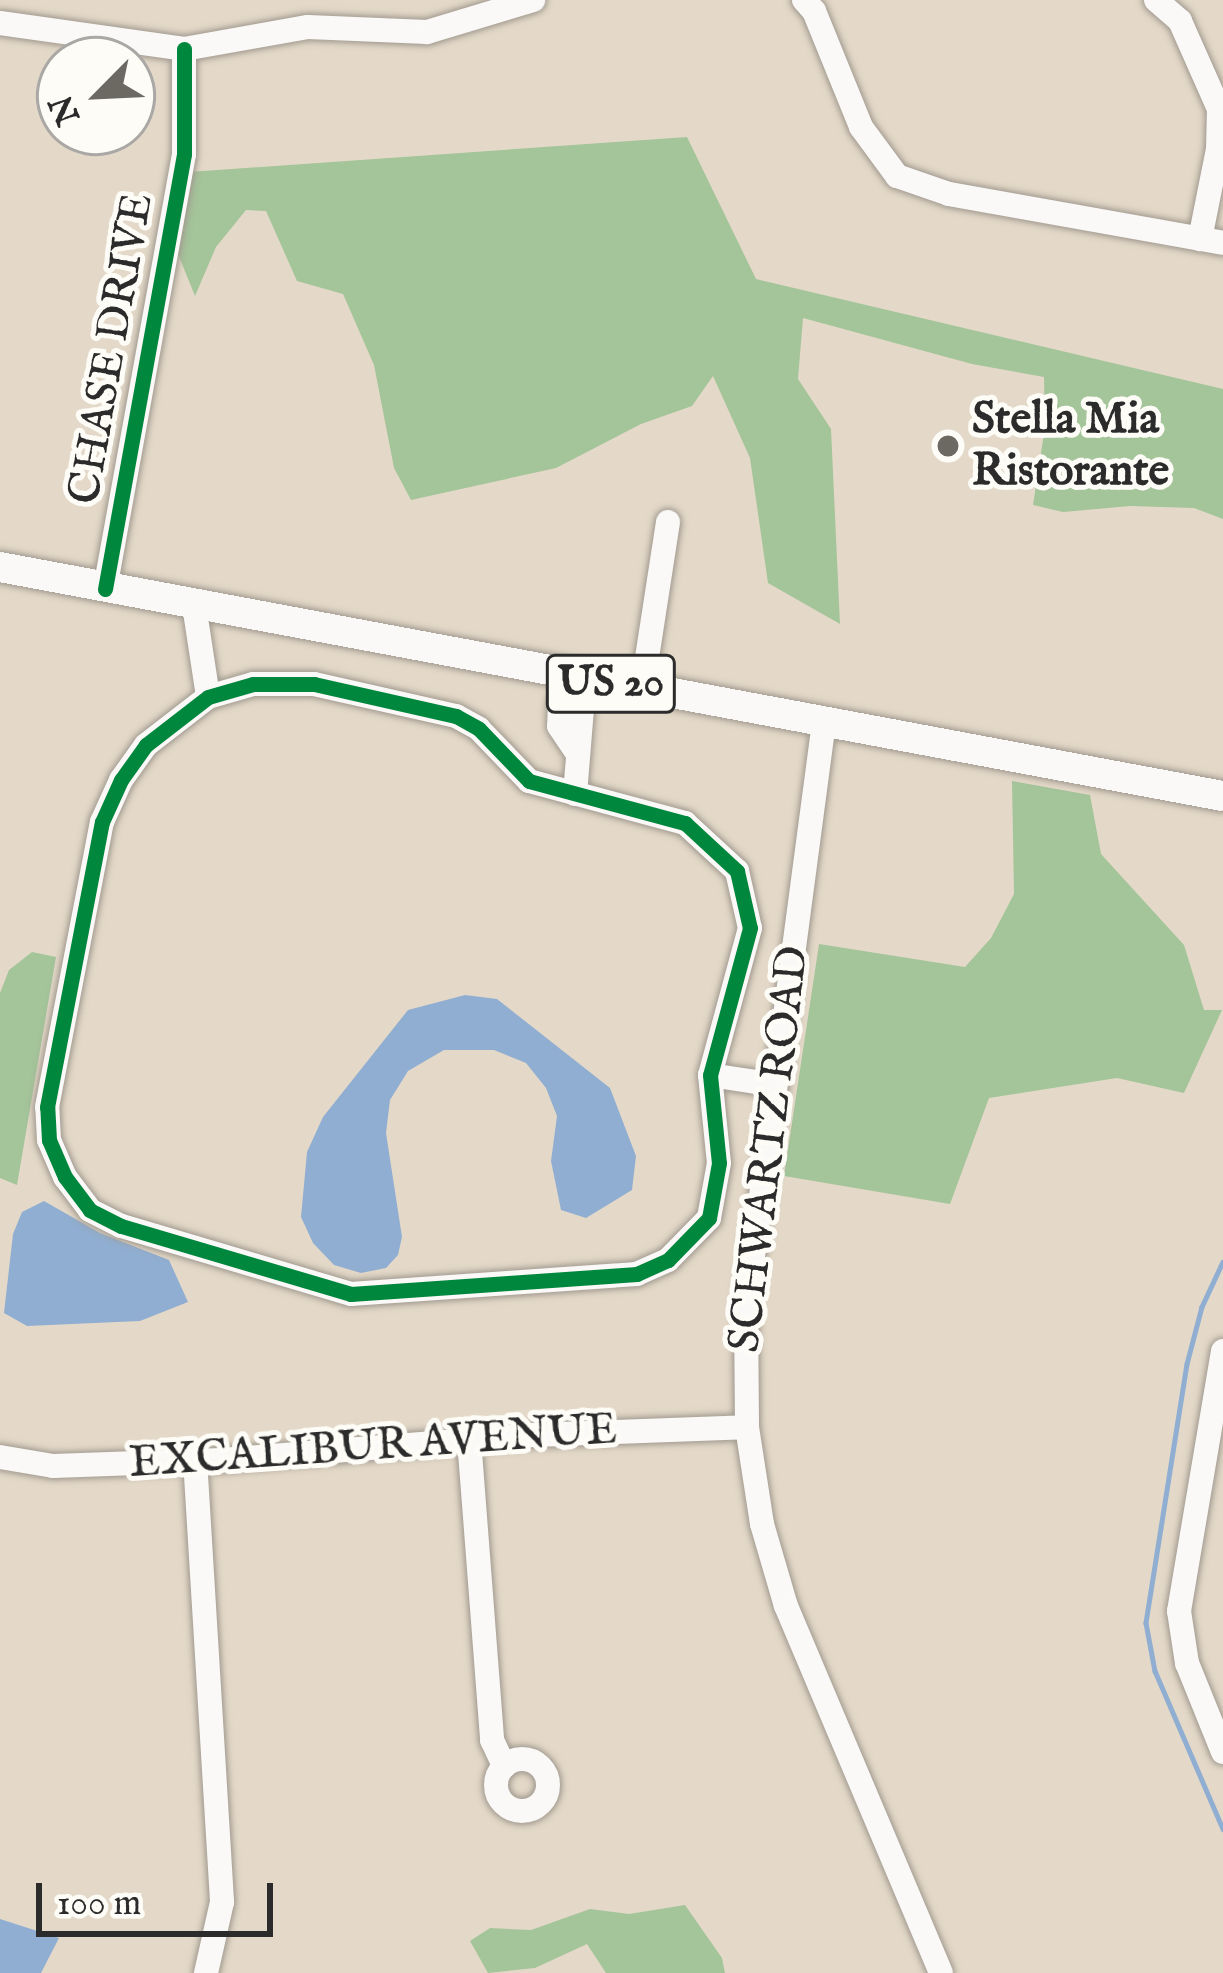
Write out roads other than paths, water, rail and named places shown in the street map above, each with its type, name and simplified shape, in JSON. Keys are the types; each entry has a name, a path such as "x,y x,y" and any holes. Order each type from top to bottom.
{"main road":[{"name":"US 20","path":"0,567 1223,796"}],"street":[{"path":"0,23 184,49 308,27 427,32 533,0"},
{"path":"803,0 814,11 861,127 898,176 950,194 1212,241 1219,109 1180,22 1156,0"},
{"name":"CHASE DRIVE","path":"105,589 184,154 184,49"},
{"path":"642,690 668,522"},
{"path":"194,605 208,697"},
{"path":"575,794 583,697 577,678"},
{"path":"253,684 314,684 456,716 478,729 529,781 685,823 737,871 750,928 710,1075 719,1163 710,1218 668,1260 637,1274 351,1294 121,1226 90,1210 65,1177 49,1140 47,1107 102,822 121,780 146,745 208,697 253,684"},
{"name":"SCHWARTZ ROAD","path":"824,722 742,1345 747,1427 762,1524 786,1606 941,1973"},
{"path":"710,1075 775,1085"},
{"path":"1223,1351 1179,1610 1186,1663 1223,1752"},
{"name":"EXCALIBUR AVENUE","path":"0,1457 53,1466 469,1439 747,1427"},
{"path":"469,1439 492,1740 504,1766"},
{"path":"195,1459 223,1902 206,1973"}],"water":[{"path":"465,995 497,999 610,1088 636,1156 632,1190 586,1218 561,1210 551,1161 557,1116 546,1088 526,1063 494,1050 444,1050 408,1071 390,1100 386,1133 402,1237 398,1255 386,1268 361,1273 334,1265 313,1243 301,1217 307,1152 323,1117 408,1010"},
{"path":"44,1201 100,1233 169,1260 188,1302 140,1321 27,1326 4,1313 13,1234 22,1212"},
{"path":"0,1919 59,1938 41,1973 0,1973"}],"waterway":[{"path":"1223,1262 1202,1307 1187,1364 1146,1623 1155,1671 1223,1829"}],"place":[{"name":"Stella Mia Ristorante","path":"948,446"}]}
